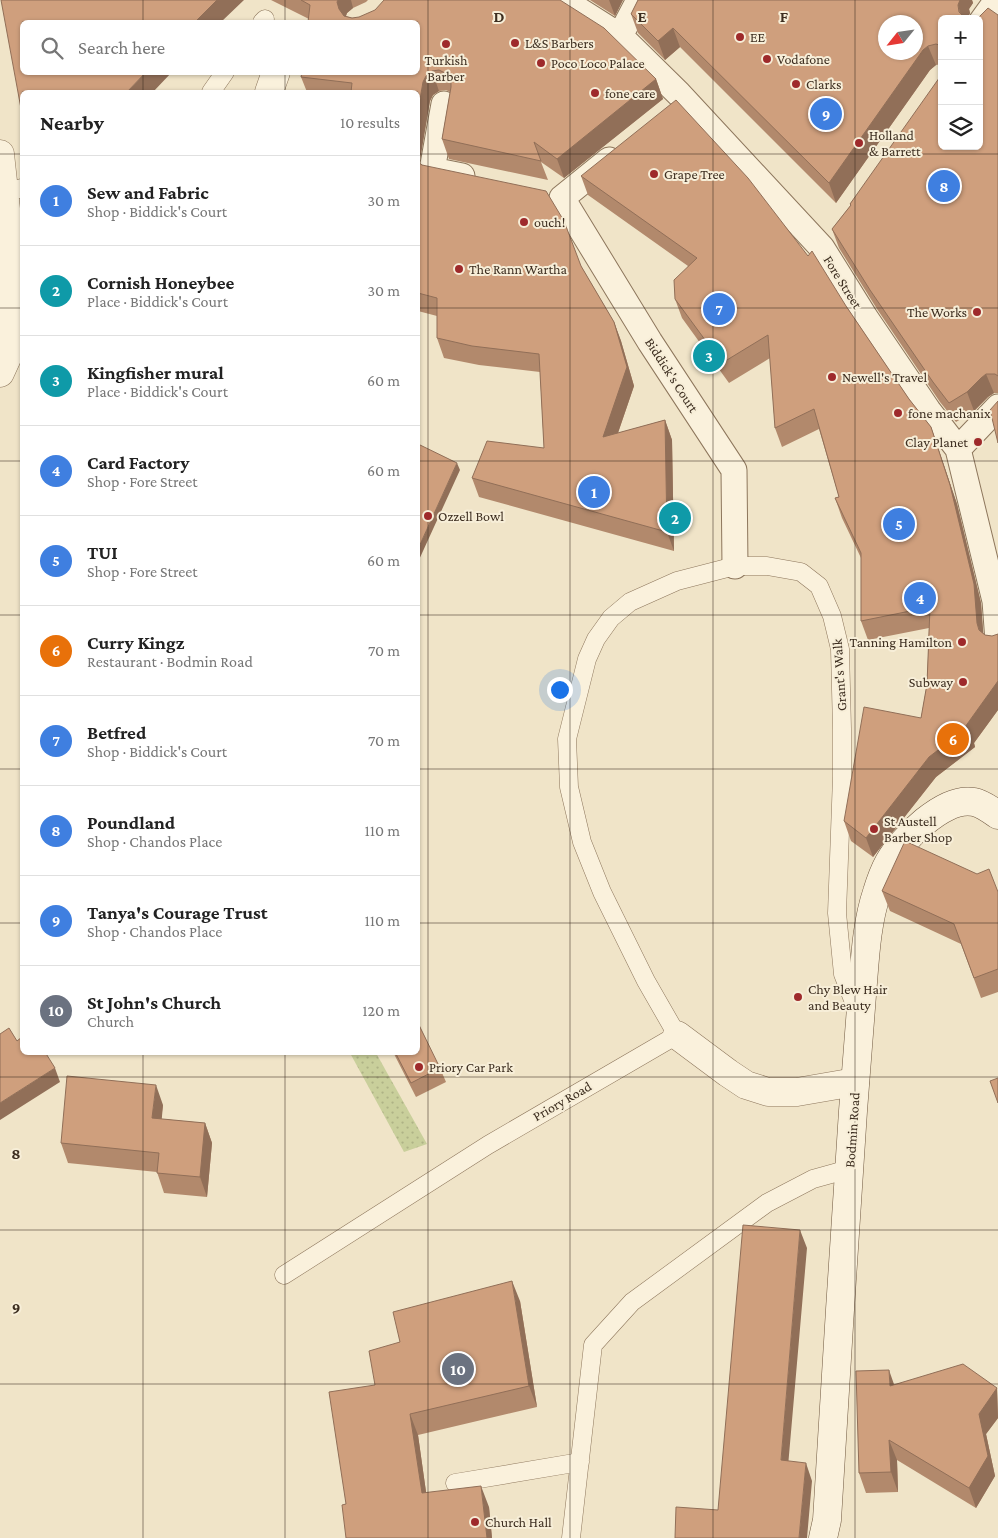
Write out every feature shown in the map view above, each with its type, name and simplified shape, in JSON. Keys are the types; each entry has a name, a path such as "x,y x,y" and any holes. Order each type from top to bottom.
{"main road":[{"path":"270,90 275,75"},
{"path":"0,154 13,190 15,281 11,349 0,373"},
{"name":"Bodmin Road","path":"823,1538 826,1520 855,1082 866,940 871,912 877,891 890,862 906,838 926,820 956,803 973,801 998,815"},
{"path":"677,1035 746,1085 768,1092 797,1092 855,1082"}],"street":[{"name":"Fore Street","path":"564,0 620,36 677,106 828,240 865,317 928,410 958,449 995,601 998,642"},
{"path":"620,36 639,0"},
{"path":"983,19 997,0"},
{"path":"444,104 425,167 483,181"},
{"name":"Biddick's Court","path":"630,143 551,195 734,470 736,566"},
{"path":"958,449 998,407"}],"lane":[{"path":"212,90 224,75"},
{"name":"Grant's Walk","path":"677,1035 646,981 602,892 582,842 569,787 567,739 587,658 596,639 611,618 630,602 678,581 736,566 767,566 801,572 819,586 832,616 840,649 842,777 837,913 843,974 860,1020"},
{"name":"Priory Road","path":"284,1275 488,1145 677,1035"},
{"path":"571,1538 593,1345 632,1302 767,1203 813,1179 849,1169"},
{"path":"455,1483 580,1462"}],"green space":[{"path":"351,1055 377,1055 427,1144 404,1152"}],"building":[{"path":"1,0 217,0 197,20 20,20 20,75 143,75 129,90 20,90 20,103"},
{"path":"301,0 338,0 339,9 344,16 352,18 375,10 384,0 560,0 604,28 656,79 557,159 534,142 541,161 442,139 451,80 447,74 439,70 432,71 426,76 420,99 420,90 351,90 352,83 301,77 301,75 420,75 420,20 308,20 310,5"},
{"path":"638,0 960,0 958,5 959,12 962,15 938,15 938,45 928,46 923,50 923,15 878,15 878,60 916,60 829,183 673,28 658,41 631,14"},
{"path":"988,8 998,15 998,376 986,374 967,392 949,403 870,290 832,229 851,205 938,80 938,150 983,150 983,15 981,15"},
{"path":"676,100 748,178 808,256 812,251 846,306 909,399 931,427 950,485 974,584 979,630 985,635 992,636 998,634 998,681 965,727 968,727 929,757 866,838 844,821 864,707 921,718 927,684 930,607 861,621 861,553 835,498 839,497 814,409 775,428 768,335 722,363 675,299 674,280 697,258 581,176"},
{"path":"420,164 546,191 564,221 581,266 614,322 627,367 603,437 665,420 667,532 472,478 487,441 544,448 539,354 472,346 437,338 437,298 420,294"},
{"path":"998,401 998,443 990,410"},
{"name":"Ozzell Bowl","path":"420,445 457,463 420,545"},
{"path":"905,841 977,874 989,869 998,892 998,969 974,978 954,924 882,891"},
{"path":"420,1027 440,1068 411,1083 397,1055 420,1055"},
{"path":"9,1028 17,1041 20,1039 20,1055 47,1055 55,1068 0,1103 0,1034"},
{"path":"67,1076 156,1085 152,1118 205,1123 200,1177 157,1173 159,1153 61,1143"},
{"path":"998,1078 998,1103 990,1081"},
{"path":"743,1225 800,1230 781,1460 806,1463 799,1538 675,1538 676,1507 718,1510"},
{"path":"512,1281 529,1386 410,1414 422,1493 481,1486 487,1538 346,1538 342,1505 346,1504 329,1392 375,1385 369,1351 400,1342 393,1312"},
{"path":"963,1364 997,1388 979,1414 988,1456 969,1488 889,1440 891,1472 859,1473 856,1371 889,1370 890,1386"}],"place":[{"name":"EE","path":"740,37"},
{"name":"L&S Barbers","path":"515,43"},
{"name":"Turkish Barber","path":"446,44"},
{"name":"Vodafone","path":"767,59"},
{"name":"Poco Loco Palace","path":"541,63"},
{"name":"Clarks","path":"796,84"},
{"name":"fone care","path":"595,93"},
{"name":"Tanya's Courage Trust","path":"826,114"},
{"name":"Holland & Barrett","path":"859,143"},
{"name":"Grape Tree","path":"654,174"},
{"name":"Poundland","path":"944,186"},
{"name":"ouch!","path":"524,222"},
{"name":"The Rann Wartha","path":"459,269"},
{"name":"Betfred","path":"719,309"},
{"name":"The Works","path":"977,312"},
{"name":"Kingfisher mural","path":"709,356"},
{"name":"Newell's Travel","path":"832,377"},
{"name":"fone machanix","path":"898,413"},
{"name":"Clay Planet","path":"978,442"},
{"name":"Sew and Fabric","path":"594,492"},
{"name":"Ozzell Bowl","path":"428,516"},
{"name":"Cornish Honeybee","path":"675,518"},
{"name":"TUI","path":"899,524"},
{"name":"Card Factory","path":"920,598"},
{"name":"Tanning Hamilton","path":"962,642"},
{"name":"Subway","path":"963,682"},
{"name":"Curry Kingz","path":"953,739"},
{"name":"St Austell Barber Shop","path":"874,829"},
{"name":"Chy Blew Hair and Beauty","path":"798,997"},
{"name":"Priory Car Park","path":"419,1067"},
{"name":"St John's Church","path":"458,1369"},
{"name":"Church Hall","path":"475,1522"}]}
